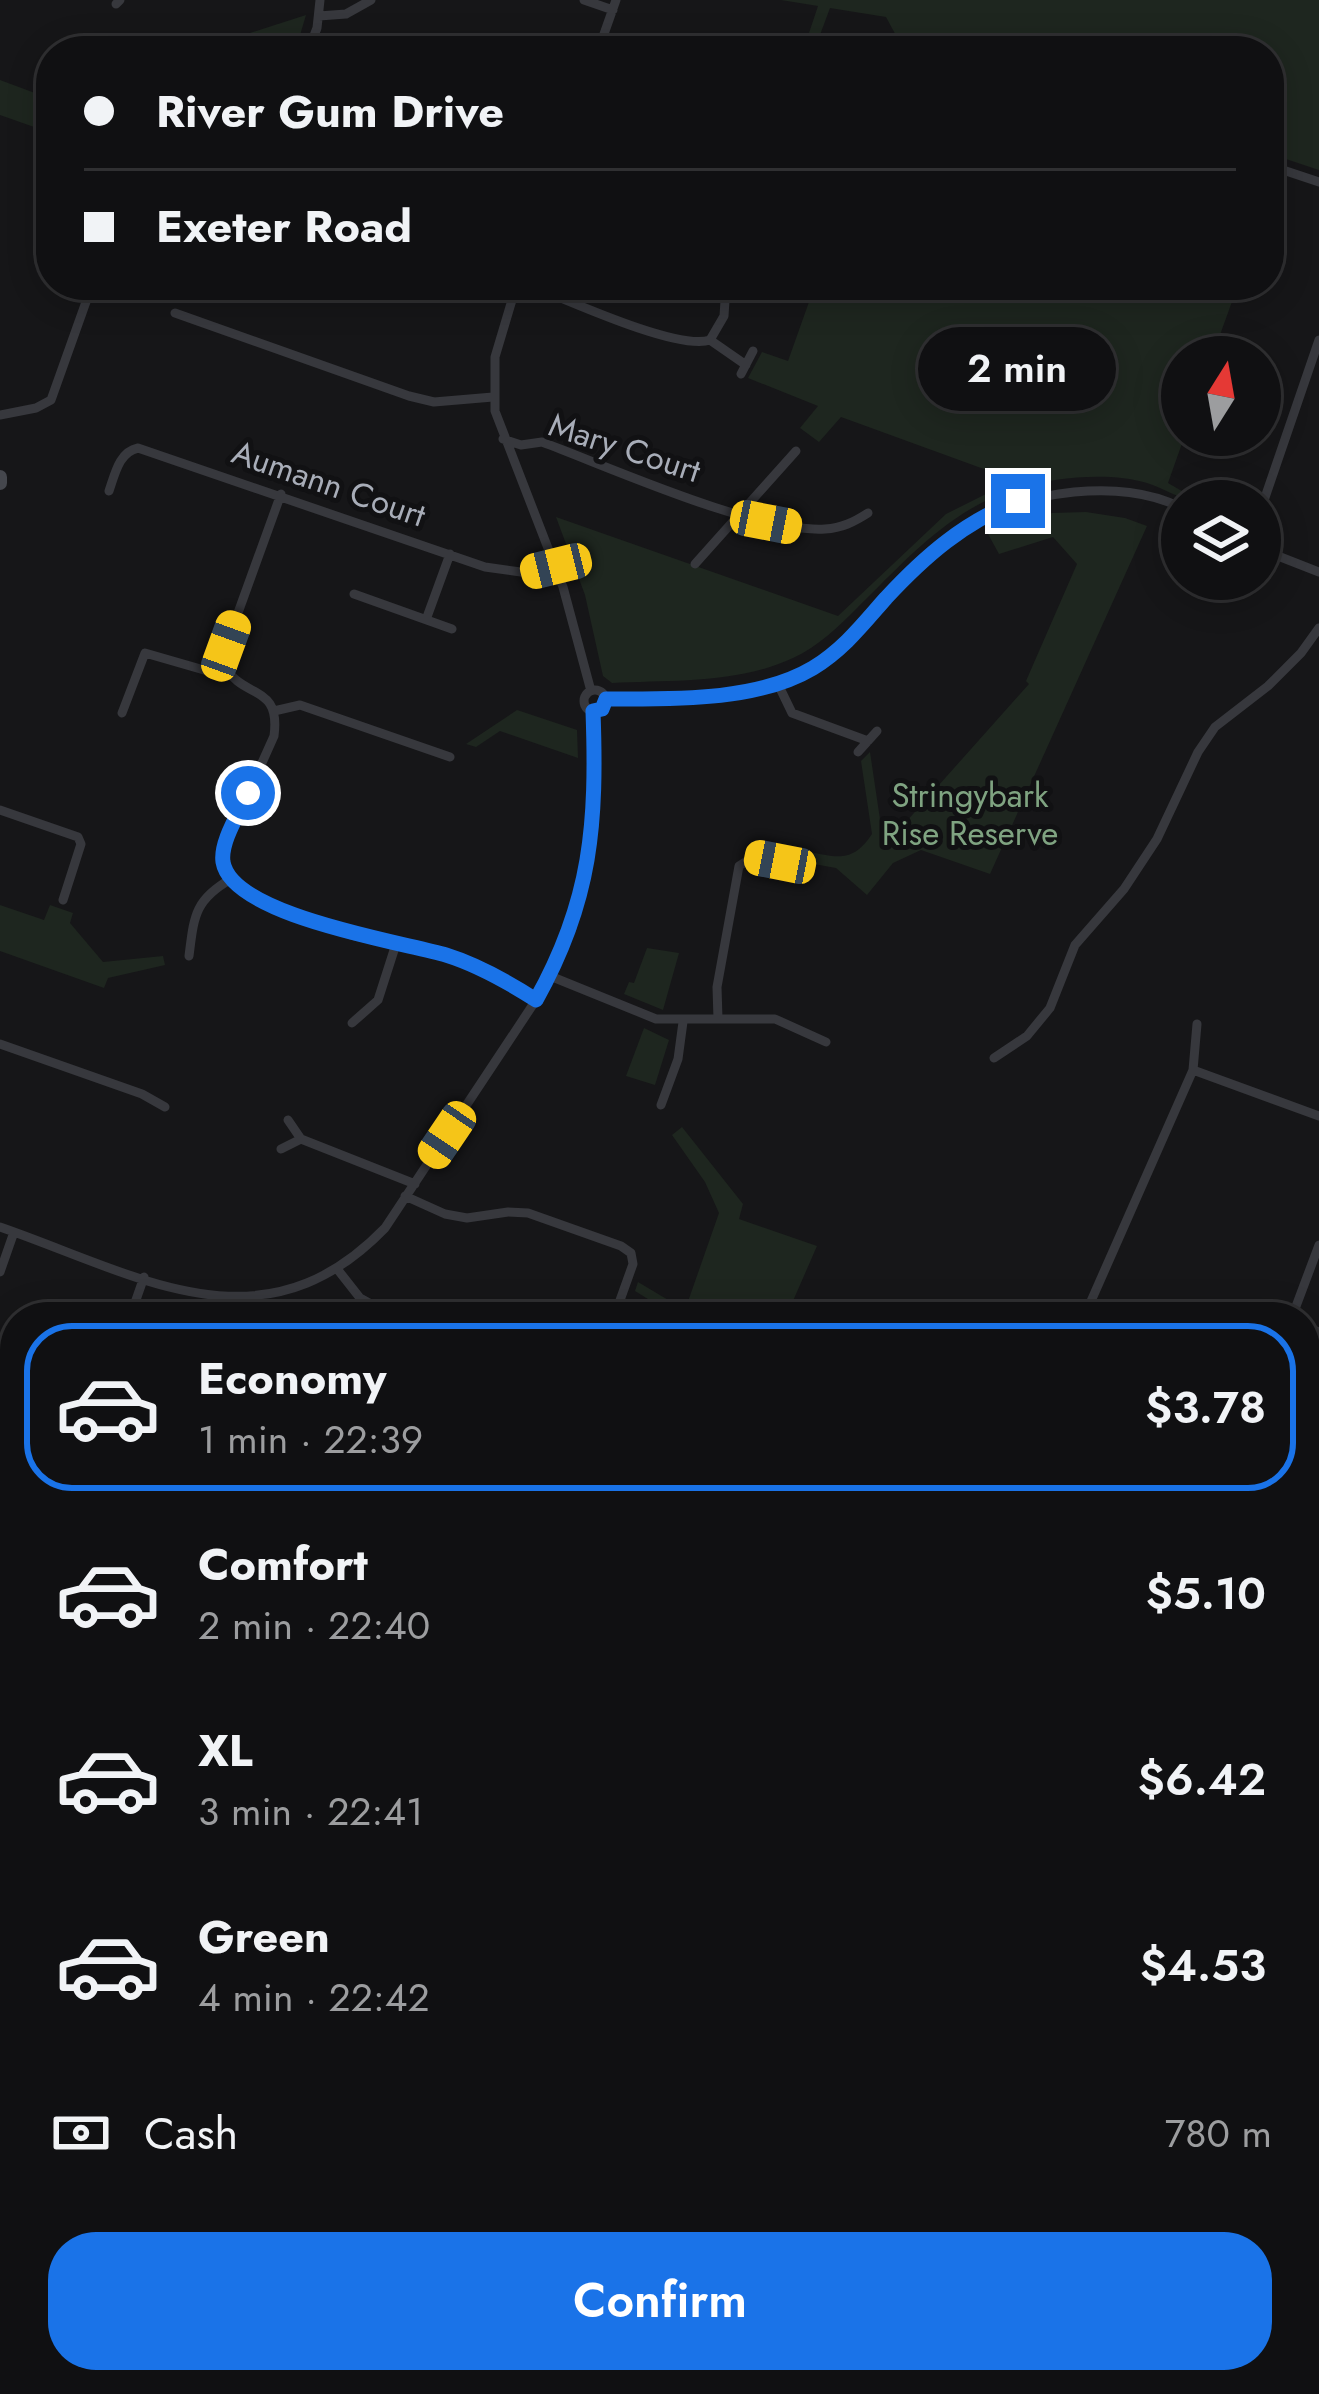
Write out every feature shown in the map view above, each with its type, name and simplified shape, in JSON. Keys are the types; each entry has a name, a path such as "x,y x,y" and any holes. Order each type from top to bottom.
{"street":[{"path":"313,36 320,0"},
{"path":"320,16 346,14 371,0"},
{"path":"584,0 614,5 603,36"},
{"path":"1284,170 1319,182"},
{"path":"0,415 36,408 50,400 87,300"},
{"path":"0,1227 195,1294 261,1297 299,1289 338,1270 385,1228 550,976 572,928 586,876 593,831 593,711 584,702 591,691 556,566 503,440 493,397 495,357 509,300"},
{"path":"570,300 693,343 710,340 724,316 725,300"},
{"path":"175,313 409,396 434,402 493,397"},
{"path":"710,340 744,369 753,351"},
{"path":"1271,480 1319,340"},
{"name":"Mary Court","path":"503,440 521,445 542,442 740,514 797,528 843,526 868,513"},
{"name":"Aumann Court","path":"109,491 122,458 138,448 513,573 556,566"},
{"path":"695,564 796,451"},
{"path":"606,699 726,693 778,684 812,668 842,647 951,536 997,509 1036,497 1096,490 1161,500"},
{"path":"281,494 226,646 225,665 238,683 261,692 274,711 274,736 226,844 223,861 231,879 301,916 471,964 536,1000"},
{"path":"427,617 450,554"},
{"path":"1281,557 1319,572"},
{"path":"354,594 452,629"},
{"path":"994,1058 1027,1036 1051,1008 1075,945 1124,889 1157,839 1198,752 1215,728 1268,686 1319,628"},
{"path":"122,713 145,653 204,670 225,665"},
{"path":"778,684 792,713 868,741"},
{"path":"591,691 601,692 606,699"},
{"path":"593,711 602,709 606,699"},
{"path":"274,711 300,705 450,757"},
{"path":"858,752 877,731"},
{"path":"0,810 78,837 81,844 63,900"},
{"path":"718,1019 717,988 737,873 743,861 753,857 780,862"},
{"path":"189,956 198,908 205,896 231,879"},
{"path":"352,1023 378,1000 396,944"},
{"path":"550,976 656,1019 775,1019 826,1042"},
{"path":"661,1105 682,1045 682,1022"},
{"path":"1091,1302 1193,1070 1197,1024"},
{"path":"0,1044 142,1094 165,1108"},
{"path":"1193,1070 1319,1116"},
{"path":"288,1120 301,1139 415,1184"},
{"path":"280,1149 301,1139"},
{"path":"406,1196 445,1214 467,1218 528,1213 622,1246 631,1253 634,1264 620,1302"},
{"path":"0,1272 14,1232"},
{"path":"1298,1302 1319,1245"},
{"path":"338,1270 367,1302"},
{"path":"135,1302 144,1277"},
{"path":"261,1297 262,1302"}],"green space":[{"path":"781,0 1319,0 1319,170 1284,158 1284,36 896,36 886,17 830,8 820,36 808,36 818,6"},
{"path":"306,15 300,36 240,36"},
{"path":"0,80 36,93 36,128 0,115"},
{"path":"810,300 1233,300 1220,336 1161,336 1161,456 1178,456 1169,480 1161,480 1161,489 1100,477 1019,488 952,521 828,636 793,658 727,677 612,683 603,676 585,595 556,517 838,616 946,514 1014,480 841,417 819,442 800,428 818,406 748,378 762,352 788,361"},
{"name":"Stringybark Rise Reserve","path":"1086,512 1147,526 990,874 921,850 893,863 867,895 836,868 803,862 800,850 849,855 872,834 861,761 870,752 881,826 897,832 1029,684 1026,681 1077,564 1053,537 999,554 988,534 1052,513"},
{"path":"517,710 577,730 578,758 500,731 476,747 466,744"},
{"path":"0,905 44,920 50,905 73,913 70,923 103,962 163,956 165,965 108,978 104,988 0,951"},
{"path":"647,948 679,953 663,1010 624,994 629,982 634,983"},
{"path":"644,1028 669,1040 655,1085 626,1076"},
{"path":"682,1127 743,1204 739,1219 817,1246 793,1302 688,1302 719,1213 705,1182 672,1135"},
{"path":"638,1282 672,1302 653,1302 635,1291"}],"route":[{"path":"248,793 223,861 231,879 245,890 335,929 471,964 536,1000 572,928 586,876 593,831 593,711 602,709 606,699 757,689 799,675 842,647 951,536 1018,501"}]}
